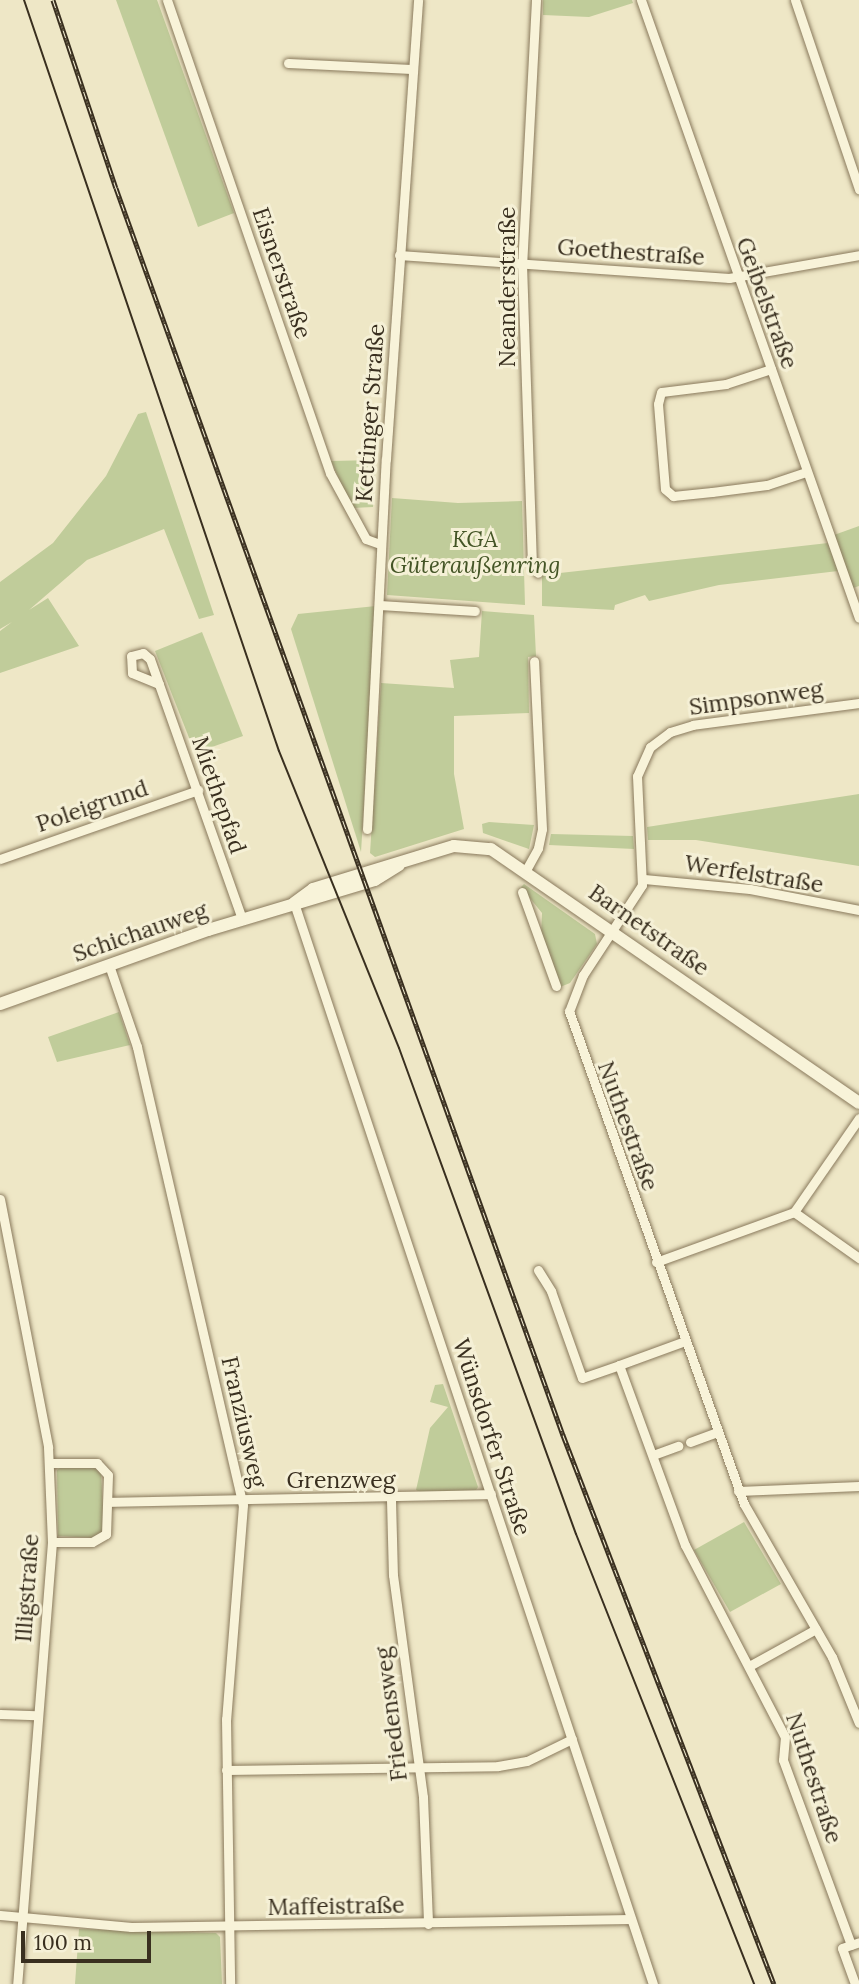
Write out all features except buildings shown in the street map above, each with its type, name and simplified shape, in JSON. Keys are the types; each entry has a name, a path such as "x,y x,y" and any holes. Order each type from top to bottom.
{"street":[{"name":"Eisnerstraße","path":"167,0 330,473 366,539 380,544"},
{"name":"Kettinger Straße","path":"367,829 380,605 380,544 418,0"},
{"name":"Neanderstraße","path":"536,0 522,264 532,560 538,573"},
{"name":"Geibelstraße","path":"641,0 859,618"},
{"path":"795,0 859,189"},
{"path":"288,63 412,69"},
{"name":"Goethestraße","path":"399,256 737,277 859,255"},
{"path":"771,369 726,384 661,392 658,404 665,489 673,496 712,492 767,485 806,472"},
{"path":"380,605 475,611"},
{"path":"526,870 538,848 542,829 534,661"},
{"name":"Miethepfad","path":"159,684 242,919"},
{"name":"Simpsonweg","path":"644,879 636,776 642,758 654,742 693,725 859,703"},
{"name":"Poleigrund","path":"0,859 198,790"},
{"name":"Barnetstraße","path":"294,903 308,903 375,880 400,865 454,846 473,845 499,852 859,1103"},
{"path":"614,931 644,879"},
{"name":"Werfelstraße","path":"644,879 750,889 859,910"},
{"path":"522,892 556,986"},
{"name":"Schichauweg","path":"0,1004 294,903"},
{"name":"Wünsdorfer Straße","path":"294,903 653,1984"},
{"name":"Nuthestraße","path":"614,931 572,995 570,1019 738,1491 816,1629 859,1723"},
{"name":"Franziusweg","path":"110,965 137,1047 243,1500 226,1770 230,1984"},
{"path":"656,1262 794,1212 859,1118"},
{"name":"Illigstraße","path":"0,1199 50,1463 52,1542 36,1715 17,1984"},
{"path":"794,1212 859,1258"},
{"path":"538,1270 551,1291 582,1378 685,1342"},
{"name":"Nuthestraße","path":"619,1366 685,1545 751,1665 785,1737 783,1760 855,1943 842,1948 855,1984"},
{"path":"690,1442 717,1432"},
{"path":"653,1455 678,1446"},
{"path":"50,1463 102,1465 108,1475 108,1529 102,1539 52,1542"},
{"path":"738,1491 859,1486"},
{"name":"Grenzweg","path":"108,1503 391,1500 491,1494"},
{"name":"Friedensweg","path":"391,1500 393,1575 418,1768 428,1924"},
{"path":"751,1665 816,1629"},
{"path":"0,1714 36,1715"},
{"path":"226,1770 418,1768 519,1763 572,1739"},
{"name":"Maffeistraße","path":"0,1915 131,1927 631,1919"}],"green space":[{"path":"116,0 157,0 234,213 198,227"},
{"path":"543,0 632,0 633,3 589,17 543,15"},
{"path":"146,412 214,615 199,619 164,529 87,560 29,610 48,598 79,646 0,673 0,631 12,622 0,629 0,582 53,543 106,476 138,414"},
{"path":"376,460 373,507 352,508 331,461"},
{"name":"KGA Güteraußenring","path":"392,498 458,503 522,501 525,605 387,595"},
{"path":"859,526 859,586 853,588 834,535"},
{"name":"KGA Güteraußenring","path":"828,543 838,571 719,585 649,601 645,595 615,605 614,610 542,606 542,575"},
{"path":"376,606 361,852 291,629 298,614"},
{"name":"KGA Güteraußenring","path":"482,611 534,615 536,656 528,657 529,713 454,716 454,774 464,829 375,857 370,853 381,683 454,688 450,660 479,657"},
{"path":"202,632 243,736 195,753 155,651"},
{"path":"859,794 859,866 696,840 648,840 647,827"},
{"path":"489,822 534,825 529,849 483,833 482,824"},
{"path":"551,834 633,836 634,849 549,845"},
{"path":"524,884 595,934 597,944 570,983 560,987 541,936 542,913 521,887"},
{"path":"119,1012 130,1045 57,1062 48,1037"},
{"path":"443,1384 478,1487 476,1490 422,1493 416,1490 430,1428 448,1407 430,1402 435,1385"},
{"path":"61,1467 92,1467 101,1472 104,1530 95,1538 58,1536 57,1470"},
{"path":"744,1522 781,1584 730,1612 694,1550"},
{"path":"79,1929 216,1933 220,1937 222,1984 75,1984"}],"tram line":[{"path":"24,0 279,751 399,1048 576,1534 754,1984"}],"railway":[{"path":"53,0 116,188 563,1435 774,1984"}]}
